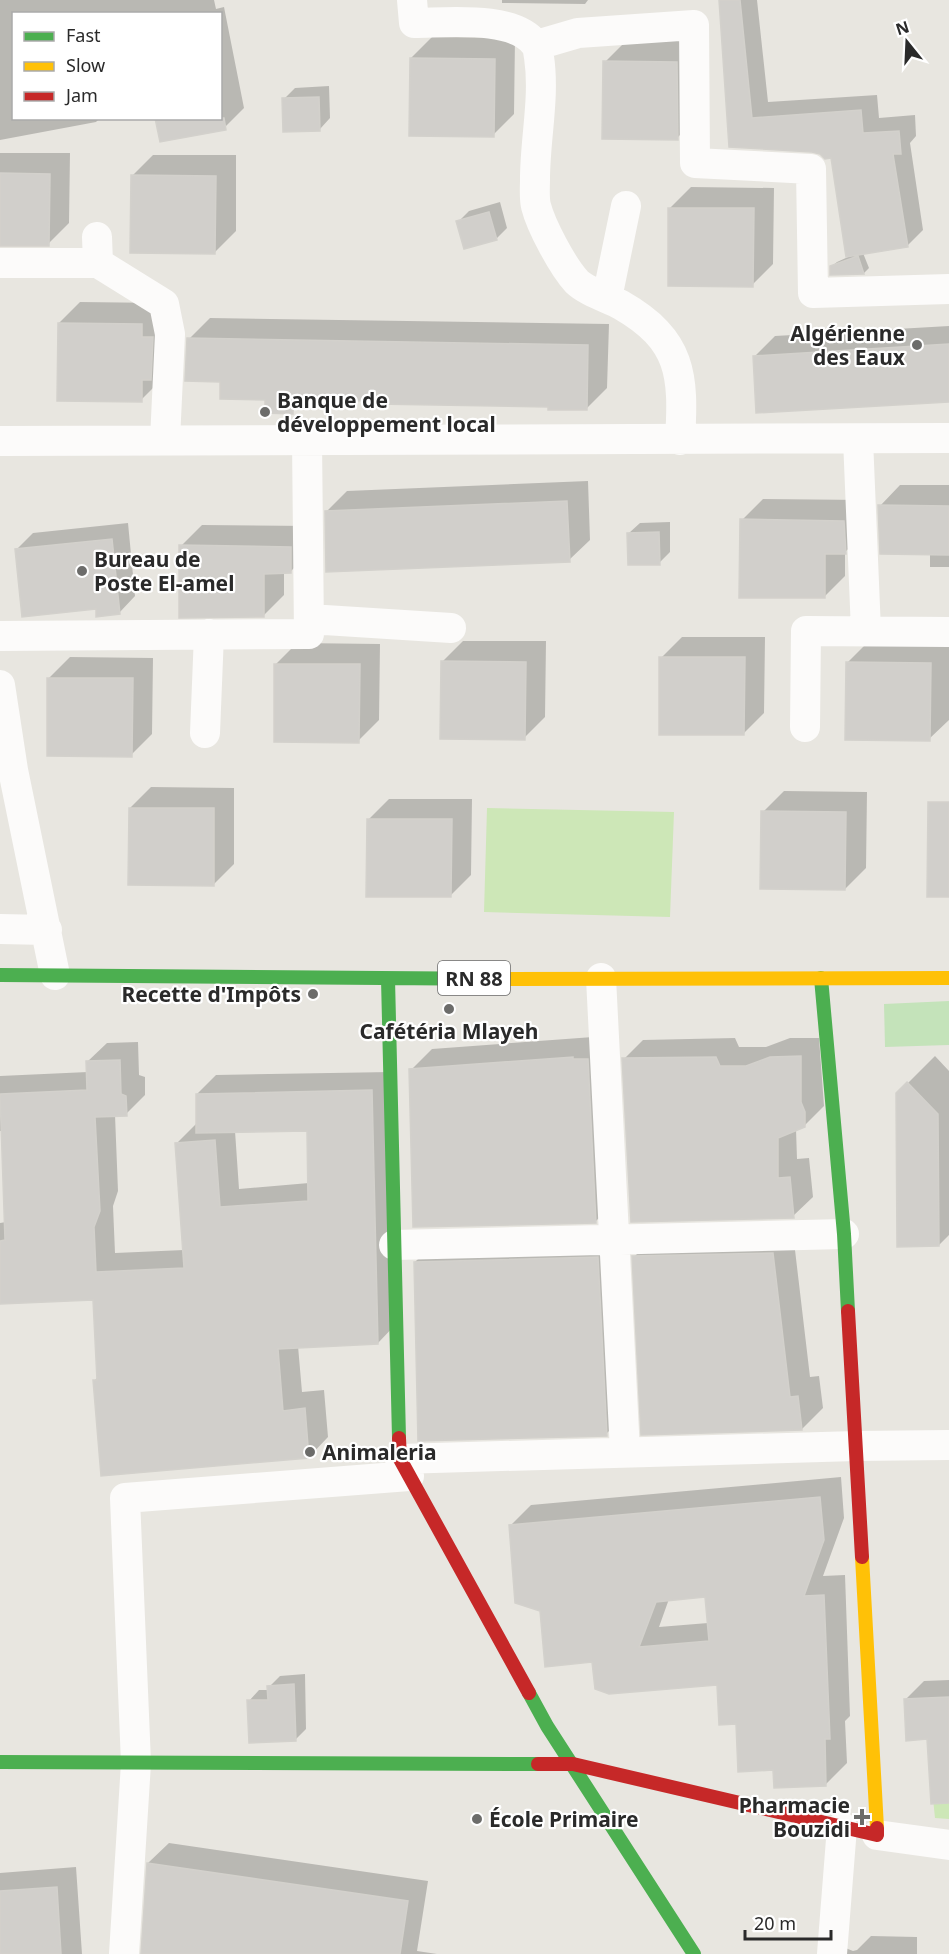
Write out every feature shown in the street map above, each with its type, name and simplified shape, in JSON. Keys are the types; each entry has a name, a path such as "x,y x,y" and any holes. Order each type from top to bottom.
{"street":[{"path":"412,0 414,23 488,23 521,31 537,45 541,70 535,158 535,205 553,245 578,284 607,298 648,324 666,341 678,364 682,401 680,440"},
{"path":"537,45 578,33 694,25 695,163 811,169 813,293 949,289"},
{"path":"607,298 626,206"},
{"path":"0,263 97,250 164,304 170,334 165,440"},
{"path":"0,441 949,438"},
{"path":"858,439 866,631"},
{"path":"0,636 309,634 307,440"},
{"path":"309,619 451,628"},
{"path":"805,727 806,631 949,632"},
{"path":"205,733 209,634"},
{"path":"0,685 13,770 55,975"},
{"path":"0,929 47,930"},
{"name":"RN 88","path":"0,975 388,979 949,978"},
{"path":"601,978 625,1452"},
{"path":"821,978 844,1234 877,1835"},
{"path":"388,979 394,1245 404,1467 547,1726 573,1764 687,1951"},
{"path":"394,1245 844,1234"},
{"path":"123,1954 136,1763 125,1498 404,1467 625,1452 949,1445"},
{"path":"0,1762 573,1764 877,1835 949,1845"},
{"path":"832,1954 842,1827"}],"green space":[{"path":"487,808 674,812 670,917 484,912"},
{"path":"949,1001 949,1045 885,1047 884,1004"},
{"path":"930,1769 949,1769 949,1819 935,1818"}],"building":[{"path":"719,0 740,0 752,118 861,110 863,133 899,131 901,154 893,154 908,247 846,257 831,158 825,159 820,154 812,152 729,147"},
{"path":"410,58 495,59 494,137 409,136"},
{"path":"603,61 677,62 678,140 602,139"},
{"path":"319,97 320,131 283,132 282,98"},
{"path":"224,118 226,130 160,142 155,120 222,120"},
{"path":"0,173 50,174 49,246 0,246"},
{"path":"131,175 216,176 215,254 130,253"},
{"path":"668,208 754,208 753,287 668,286"},
{"path":"489,212 497,240 464,249 456,221"},
{"path":"858,256 864,274 830,275 830,266"},
{"path":"58,323 142,324 142,337 153,337 151,380 142,380 142,402 57,401"},
{"path":"187,338 588,345 587,410 548,410 548,407 376,404 376,401 293,400 293,414 265,413 265,400 220,399 220,382 185,381"},
{"path":"949,344 949,402 756,413 753,356"},
{"path":"567,501 570,562 326,572 325,511"},
{"path":"878,505 949,506 949,555 880,554"},
{"path":"740,519 844,521 846,554 825,554 825,598 739,598"},
{"path":"659,532 660,565 628,565 627,533"},
{"path":"112,539 120,614 96,617 96,609 22,617 15,549"},
{"path":"179,545 291,547 291,573 264,574 264,617 179,618"},
{"path":"659,657 745,657 744,735 659,735"},
{"path":"441,661 526,662 525,740 440,739"},
{"path":"846,662 931,663 930,741 845,740"},
{"path":"274,664 360,664 359,743 274,742"},
{"path":"47,678 133,678 132,757 47,756"},
{"path":"928,802 949,802 949,897 927,897"},
{"path":"129,808 214,808 214,886 128,885"},
{"path":"761,811 846,812 845,890 760,889"},
{"path":"367,819 452,819 451,897 366,897"},
{"path":"801,1056 801,1102 805,1112 805,1127 778,1138 778,1178 790,1177 794,1218 631,1222 622,1058 716,1057 720,1066 746,1066 770,1057"},
{"path":"573,1057 573,1059 588,1059 596,1223 413,1227 409,1069"},
{"path":"120,1060 121,1094 126,1096 127,1116 95,1117 100,1211 94,1227 96,1272 184,1268 175,1143 215,1140 220,1207 308,1201 307,1131 196,1133 196,1094 372,1090 378,1344 278,1349 283,1411 305,1408 309,1458 101,1476 93,1380 97,1380 93,1300 0,1304 0,1241 5,1240 0,1094 87,1090 86,1061"},
{"path":"907,1082 938,1114 939,1246 897,1247 896,1093"},
{"path":"773,1253 790,1397 798,1396 802,1430 641,1435 632,1256"},
{"path":"598,1257 607,1436 418,1441 414,1262"},
{"path":"820,1497 824,1540 804,1596 824,1595 830,1739 825,1739 826,1786 774,1788 773,1770 738,1772 736,1724 719,1725 717,1685 609,1694 595,1689 592,1662 545,1667 540,1611 515,1603 509,1525","holes":["705,1597 709,1641 639,1647 656,1602"]},
{"path":"294,1684 296,1741 249,1743 247,1700 268,1700 267,1686"},
{"path":"949,1697 949,1803 931,1804 927,1739 906,1741 904,1699"},
{"path":"147,1863 408,1901 400,1954 141,1954"},
{"path":"57,1887 61,1954 0,1954 0,1891"}],"traffic: fast":[{"path":"0,975 511,979"},
{"path":"821,978 844,1234 848,1311"},
{"path":"388,979 399,1438"},
{"path":"529,1693 547,1726 694,1954"},
{"path":"0,1762 538,1764"}],"traffic: slow":[{"path":"511,979 949,978"},
{"path":"862,1557 877,1828"}],"traffic: jam":[{"path":"848,1311 862,1557"},
{"path":"399,1438 400,1459 529,1693"},
{"path":"538,1764 573,1764 877,1835 877,1828"}],"place":[{"name":"Algérienne des Eaux","path":"917,345"},
{"name":"Banque de développement local","path":"265,412"},
{"name":"Bureau de Poste El-amel","path":"82,571"},
{"name":"Recette d'Impôts","path":"313,994"},
{"name":"Cafétéria Mlayeh","path":"449,1009"},
{"name":"Animaleria","path":"310,1452"},
{"name":"Pharmacie Bouzidi","path":"862,1817"},
{"name":"École Primaire","path":"477,1819"}]}
